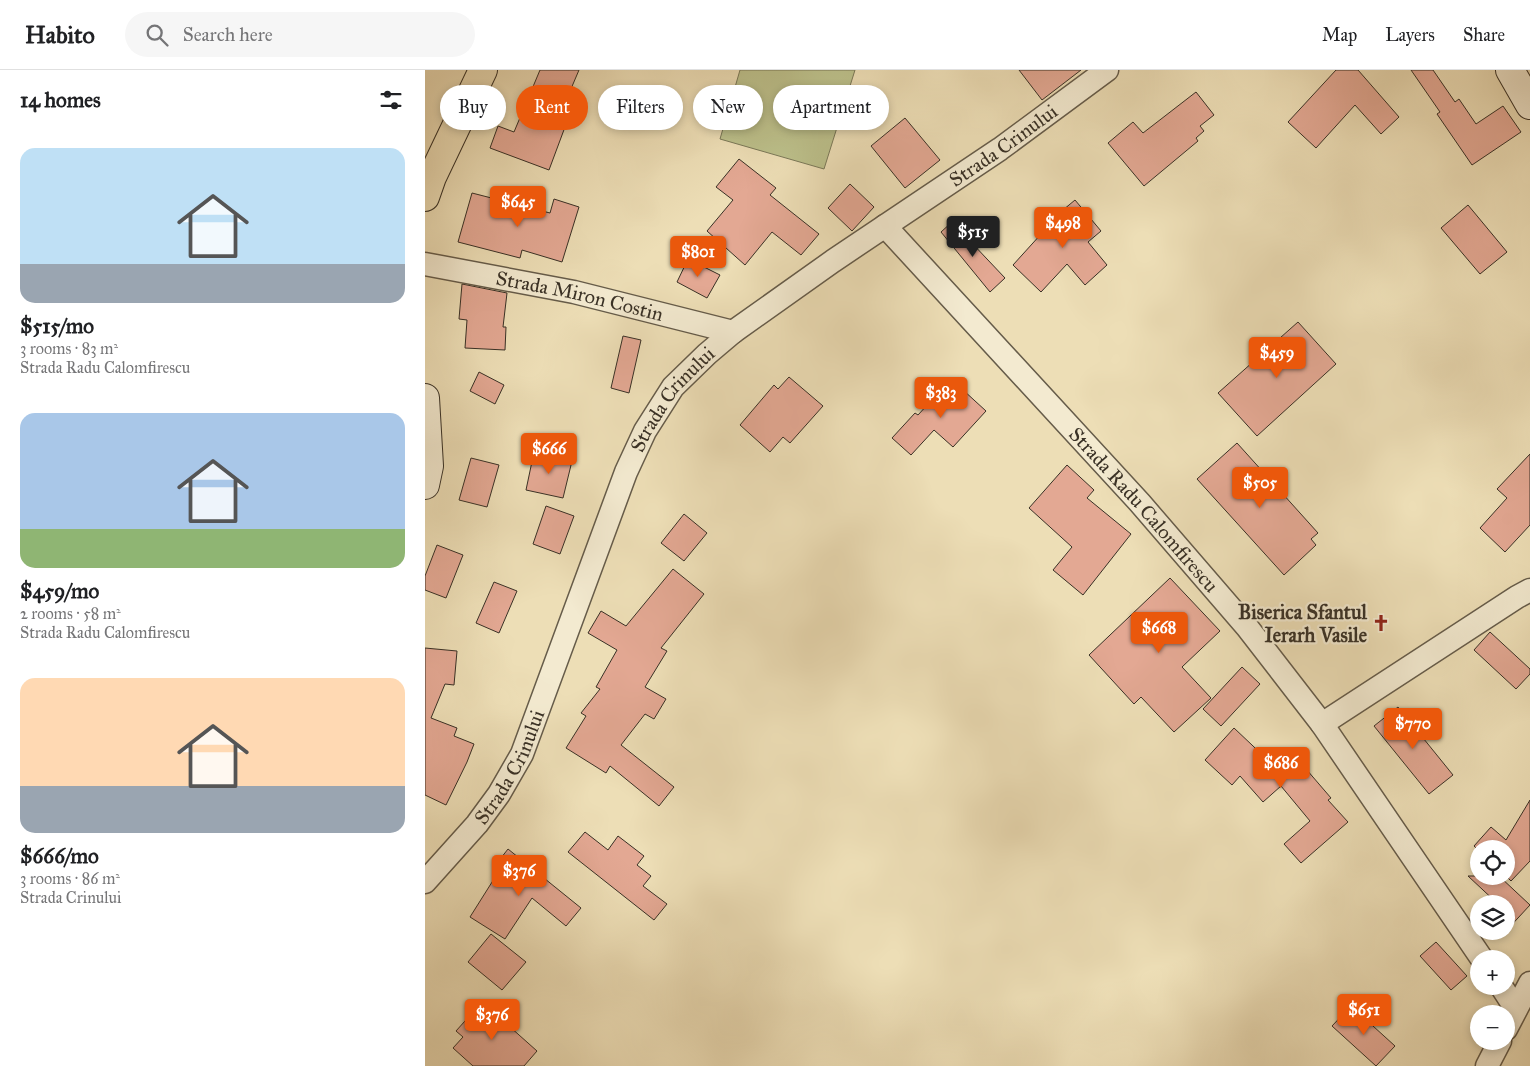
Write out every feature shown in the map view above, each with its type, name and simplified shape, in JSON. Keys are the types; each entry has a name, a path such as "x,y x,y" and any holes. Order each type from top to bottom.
{"main road":[{"path":"425,196 432,177 483,70"}],"street":[{"name":"Strada Crinului","path":"425,882 477,824 499,794 522,754 626,472 645,431 673,387 733,332 833,261 1000,149 1107,70"},
{"path":"1510,70 1530,105"},
{"name":"Strada Radu Calomfirescu","path":"885,226 1146,511 1247,627 1322,724 1476,950"},
{"name":"Strada Miron Costin","path":"425,264 574,292 733,332"},
{"path":"425,398 429,466 425,485"},
{"path":"1322,724 1530,590"},
{"path":"1515,1011 1530,983"},
{"path":"1487,1066 1495,1050"}],"green space":[{"path":"740,70 855,70 850,85 773,85 773,130 836,130 824,169 720,139 723,130 763,130 763,85 736,85"}],"building":[{"path":"540,70 579,70 573,85 534,85"},
{"path":"1019,70 1081,70 1042,100"},
{"path":"1336,70 1358,70 1399,117 1381,134 1355,105 1316,148 1288,122"},
{"path":"1411,70 1433,70 1455,102 1459,99 1476,124 1503,106 1521,132 1472,165 1437,114 1440,112"},
{"path":"1196,92 1214,115 1200,126 1204,131 1196,138 1198,141 1144,186 1108,143 1133,122 1143,133"},
{"path":"905,118 940,160 905,188 871,146"},
{"path":"516,127 516,130 564,130 549,170 490,148 497,130 506,129 514,132"},
{"path":"739,159 776,188 770,195 819,234 801,255 772,232 745,265 707,231 733,200 716,187"},
{"path":"850,184 874,207 852,231 828,208"},
{"path":"472,193 550,213 554,199 579,207 562,262 522,250 520,258 458,242"},
{"path":"1075,200 1101,231 1088,242 1107,265 1085,285 1067,264 1041,292 1013,265 1042,233 1039,230"},
{"path":"1468,205 1507,252 1480,274 1441,228"},
{"path":"952,222 1005,278 990,292 941,232"},
{"path":"688,259 720,275 707,298 677,282"},
{"path":"462,284 507,293 503,327 506,327 505,350 465,348 467,320 459,319"},
{"path":"1298,322 1336,364 1257,436 1218,393"},
{"path":"623,336 641,340 629,393 611,388"},
{"path":"479,372 504,385 495,404 470,391"},
{"path":"789,377 823,406 790,443 783,437 770,452 740,425 774,385 778,389"},
{"path":"951,379 986,411 953,447 934,430 911,455 892,438 915,413 918,415"},
{"path":"1237,443 1318,533 1311,539 1316,545 1284,575 1197,479"},
{"path":"534,452 572,461 563,498 526,490"},
{"path":"1530,454 1530,525 1505,552 1480,528 1507,498 1497,489"},
{"path":"471,458 499,465 487,507 459,500"},
{"path":"1067,465 1094,490 1087,498 1131,534 1083,595 1053,570 1072,547 1029,508"},
{"path":"546,506 574,516 560,554 533,544"},
{"path":"684,514 707,533 684,561 661,543"},
{"path":"437,545 463,555 446,598 425,590 425,576"},
{"path":"673,569 704,594 661,648 667,651 645,687 666,699 654,719 645,714 621,745 674,787 659,806 610,766 606,773 566,748 586,716 581,713 600,689 596,687 617,650 588,633 601,611 626,626"},
{"path":"1170,578 1220,631 1182,667 1211,698 1174,732 1141,697 1134,704 1089,655"},
{"path":"494,582 517,591 499,633 476,623"},
{"path":"1490,632 1530,669 1530,674 1516,689 1474,650"},
{"path":"425,648 457,651 454,685 445,684 431,718 457,728 454,736 474,744 446,805 425,795"},
{"path":"1242,667 1260,684 1221,726 1203,709"},
{"path":"1398,707 1453,775 1429,794 1374,726"},
{"path":"1234,728 1271,763 1288,748 1331,798 1328,800 1348,822 1301,863 1284,844 1310,821 1281,786 1263,802 1240,776 1232,785 1205,760"},
{"path":"1530,800 1530,861 1515,877 1515,840 1506,840"},
{"path":"1491,827 1506,840 1479,840"},
{"path":"585,832 608,850 618,836 644,856 637,865 651,876 643,886 667,904 654,920 568,852"},
{"path":"508,849 581,908 566,926 532,898 505,939 470,917 499,871 494,867"},
{"path":"1478,885 1509,885 1530,905 1515,921 1515,895 1488,895"},
{"path":"491,934 526,962 502,990 468,962"},
{"path":"1436,942 1467,976 1451,990 1420,956"},
{"path":"482,1002 537,1051 524,1066 473,1066 453,1048 463,1037 456,1031"},
{"path":"1351,1006 1395,1046 1376,1066 1332,1026"}],"place":[{"name":"Biserica Sfantul Ierarh Vasile","path":"1381,623"}]}
